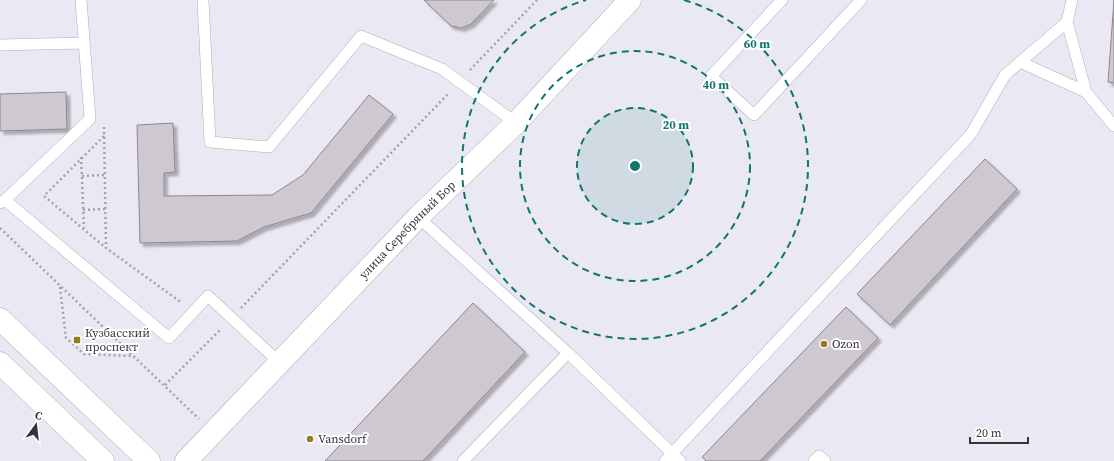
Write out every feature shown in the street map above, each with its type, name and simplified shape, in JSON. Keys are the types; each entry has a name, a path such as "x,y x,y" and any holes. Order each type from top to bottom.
{"street":[{"name":"улица Серебряный Бор","path":"186,461 418,218 516,123 622,2"},
{"path":"0,319 149,461"},
{"path":"0,363 103,461"}],"lane":[{"path":"81,0 90,119 3,202 169,338 208,296 280,363"},
{"path":"204,0 210,142 269,147 361,36 442,69 516,123"},
{"path":"782,0 711,76 754,115 861,0"},
{"path":"1072,0 1067,22 1086,92 1114,126"},
{"path":"418,218 568,353 672,459 971,134 1005,75 1067,22"},
{"path":"0,45 84,43"},
{"path":"1020,62 1086,92"},
{"path":"462,461 568,353"},
{"path":"814,461 819,456 825,461"}],"path":[{"path":"165,385 460,82 537,0"},
{"path":"90,119 104,117 106,248"},
{"path":"104,135 44,196 106,248 194,311"},
{"path":"81,157 84,228"},
{"path":"82,176 105,175"},
{"path":"83,210 105,209"},
{"path":"0,228 132,356 165,385 213,434"},
{"path":"60,286 66,338 84,354 132,356"}],"building":[{"path":"424,0 494,0 471,24 461,28 451,26"},
{"path":"1114,0 1114,83 1108,82"},
{"path":"66,92 67,129 0,131 0,94"},
{"path":"369,95 393,114 311,213 264,227 237,241 140,243 137,125 173,123 175,172 164,173 164,196 272,195 303,175"},
{"path":"985,159 1017,189 890,325 857,294"},
{"path":"473,303 525,352 423,461 325,461"},
{"path":"846,307 878,338 760,461 706,461 702,457"}],"place":[{"name":"Кузбасский проспект","path":"77,340"},
{"name":"Ozon","path":"824,344"},
{"name":"Vansdorf","path":"310,439"}]}
